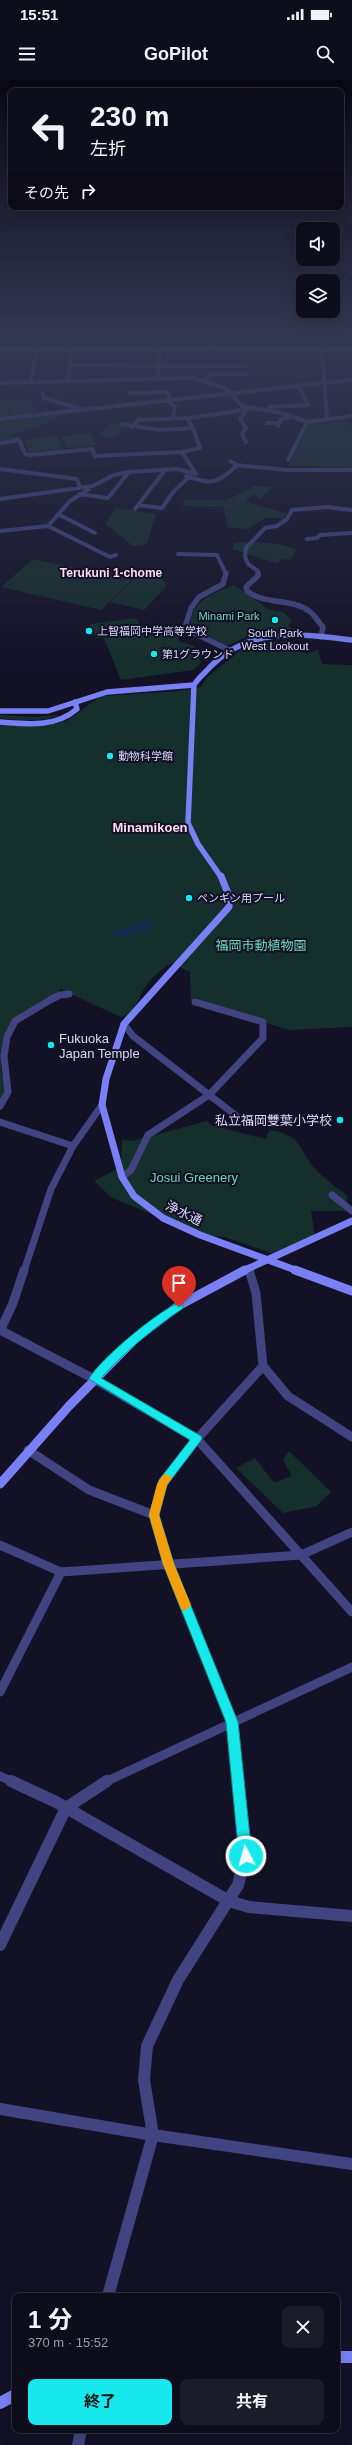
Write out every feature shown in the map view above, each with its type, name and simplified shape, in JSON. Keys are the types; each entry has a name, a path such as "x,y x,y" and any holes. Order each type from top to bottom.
{"street":[{"path":"23,450 25,454 30,455 78,450"},
{"path":"93,450 95,456 189,450"},
{"path":"288,460 293,450"},
{"path":"48,526 79,494 114,475 129,472 166,469 177,469 196,474 196,471 182,452"},
{"path":"230,461 237,465 250,464 276,470 332,468 352,470"},
{"path":"166,469 189,477 215,482 225,479 237,465"},
{"path":"1,469 78,479 80,488"},
{"path":"135,510 166,469"},
{"path":"79,494 108,498 129,472"},
{"path":"138,505 162,508 174,491 189,477"},
{"path":"0,499 93,486"},
{"path":"321,637 323,627 308,609 278,600 258,598 247,591 246,587 258,576 258,571 248,564 245,557 246,548 265,528 277,526 287,519 292,510 328,507 352,510"},
{"path":"58,514 95,532"},
{"path":"0,531 48,526 110,557 116,555"},
{"path":"307,539 317,538 320,535 352,533"},
{"path":"178,554 217,554 227,576 226,582 220,587 202,594 191,606 186,624 190,631 229,650"},
{"path":"243,1121 133,1036 124,1024 230,907 228,890 191,834 188,823 190,748 194,685 197,680 229,650 239,644 255,639 321,637 352,640"},
{"path":"0,711 48,712 107,692 194,685"},
{"path":"0,722 57,721 71,716 78,709 75,702"},
{"path":"0,1106 8,1092 3,1070 7,1042 16,1020 60,995 69,994"},
{"path":"122,1177 131,1170 148,1134 208,1095 263,1038 263,1022 195,1002"},
{"name":"浄水通","path":"124,1024 106,1079 102,1105 122,1177 134,1196 163,1218 352,1291"},
{"path":"102,1105 73,1146 51,1189 15,1296 0,1330 94,1379 197,1439 352,1612"},
{"path":"0,1122 73,1146"},
{"path":"332,1195 352,1210"},
{"path":"0,1484 28,1450 94,1379 122,1350 156,1322 202,1292 248,1268 312,1241 352,1221"},
{"path":"248,1268 256,1293 262,1366 288,1396 352,1437"},
{"path":"109,2293 153,2135 144,2080 147,2046 162,2011 178,1980 230,1901 238,1885 246,1856 232,1722 169,1564 154,1515 163,1484 197,1439 262,1366"},
{"path":"28,1450 89,1490 154,1515"},
{"path":"0,1545 61,1572 301,1555 352,1532"},
{"path":"0,1692 61,1572"},
{"path":"0,1945 66,1808 107,1781 232,1722 352,1668"},
{"path":"0,1776 66,1808 230,1901 249,1907 352,1916"},
{"path":"0,2109 153,2135 352,2164"},
{"path":"340,2357 352,2357"},
{"path":"0,2403 12,2397"},
{"path":"78,2445 80,2433"}],"green space":[{"path":"29,450 48,450 30,452"},
{"path":"296,450 352,450 352,468 289,465"},
{"path":"254,486 272,487 260,499 253,494 245,502 286,513 284,518 265,518 247,529 228,527 223,507 182,506 186,500 227,500"},
{"path":"116,508 156,514 147,544 133,546 105,524"},
{"path":"254,542 278,544 296,549 291,560 282,559 276,563 232,549 234,543"},
{"path":"33,559 132,580 101,610 1,587"},
{"path":"141,572 159,576 167,586 144,610 110,602"},
{"name":"Minami Park","path":"234,585 268,609 283,612 292,620 289,626 298,633 248,636 227,646 208,637 191,625 192,616 199,603"},
{"path":"136,618 143,632 96,638 90,624"},
{"name":"第1グラウンド","path":"153,632 176,633 180,642 194,646 201,663 193,670 121,680 104,638"},
{"name":"Minami Park","path":"289,641 285,646 307,654 318,650 322,664 352,665 352,1027 289,1030 191,1000 190,972 172,963 153,978 144,989 138,1001 129,1013 121,1017 60,989 59,993 13,1019 1,1058 4,1090 0,1100 0,724 56,724 73,717 103,696 179,691 201,687 207,677 242,649 256,643"},
{"path":"0,715 35,717 58,716 29,720 0,718"},
{"name":"Josui Greenery","path":"207,1121 211,1125 265,1139 270,1130 289,1136 299,1145 317,1171 347,1195 348,1211 311,1211 315,1237 271,1253 225,1237 203,1235 112,1198 94,1181 121,1167 122,1140 132,1141"},
{"path":"289,1451 331,1492 317,1506 283,1513 236,1468 255,1458 274,1483 292,1476 283,1460"}],"water":[{"path":"147,920 152,922 153,926 149,930 121,938 111,935 111,932"}],"slow traffic":[{"path":"167,1478 163,1484 154,1515 169,1564 185,1605"}],"place":[{"name":"South Park West Lookout","path":"275,620"},
{"name":"上智福岡中学高等学校","path":"89,631"},
{"name":"第1グラウンド","path":"154,654"},
{"name":"動物科学館","path":"110,756"},
{"name":"ペンギン用プール","path":"189,898"},
{"name":"Fukuoka Japan Temple","path":"51,1045"},
{"name":"私立福岡雙葉小学校","path":"340,1120"}],"district":[{"name":"Terukuni 1-chome","path":"111,573"},
{"name":"Minamikoen","path":"150,827"}],"route":[{"path":"179,1307 156,1322 122,1350 94,1379 197,1439 163,1484 154,1515 169,1564 232,1722 246,1856"}],"park label":[{"name":"福岡市動植物園","path":"261,945"}]}
